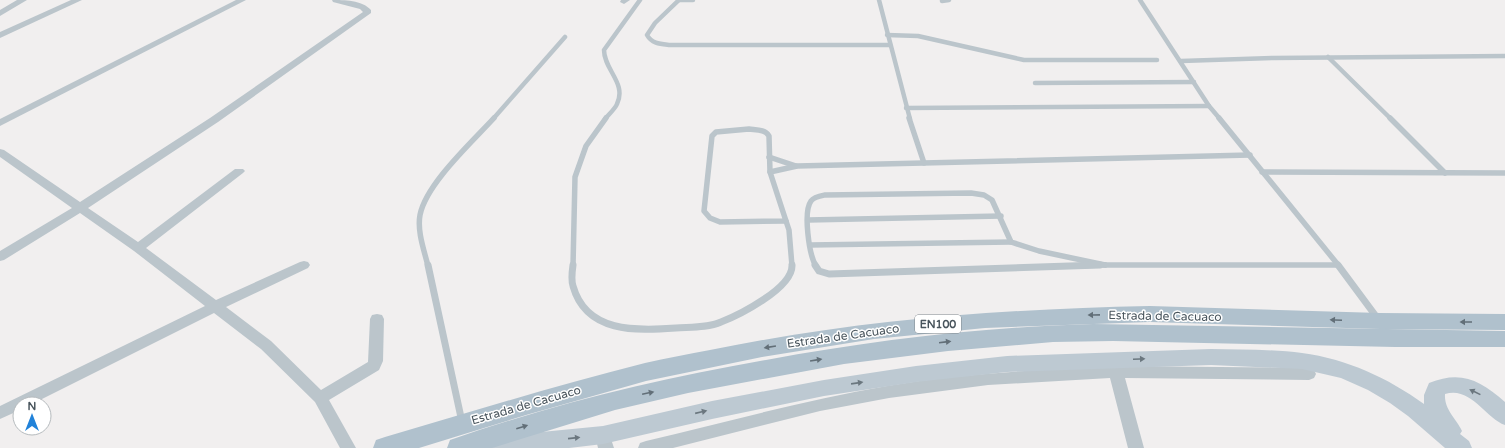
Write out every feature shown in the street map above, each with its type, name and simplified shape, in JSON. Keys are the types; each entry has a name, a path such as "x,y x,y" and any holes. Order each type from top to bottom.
{"main road":[{"name":"Estrada de Cacuaco","path":"385,448 462,424 646,372 762,348 882,330 985,320 1150,314 1380,322 1505,322"},
{"name":"Estrada de Cacuaco","path":"458,448 544,420 636,396 701,382 810,361 974,339 1055,334 1137,333 1505,339"},
{"path":"480,448 604,442 712,410 824,388 916,374 1006,364 1211,356 1302,361 1345,371 1375,384 1416,410 1460,448"},
{"path":"1464,448 1442,420 1436,409 1434,400 1436,389 1447,384 1468,389 1487,398 1505,416"}],"street":[{"path":"0,14 22,0"},
{"path":"0,35 78,0"},
{"path":"0,123 242,0"},
{"path":"0,257 80,208 269,83 367,13 367,10 362,7 336,0"},
{"path":"0,152 138,248 266,345 320,398 348,448"},
{"path":"138,248 239,171"},
{"path":"0,413 216,306 304,265"},
{"path":"320,398 374,366 376,361 377,319"},
{"path":"1116,372 1136,448"},
{"path":"646,448 820,405 889,392 988,379 1116,372 1309,374"}],"lane":[{"path":"640,0 604,50 605,59 618,81 620,95 616,104 584,149 575,176 572,285 579,303 596,320 622,328 692,327 720,323 763,302 783,285 792,269 789,230 770,172 770,140 766,132 759,130 716,132 712,136 704,211 706,216 712,220 720,222 786,221"},
{"path":"693,0 679,0 655,23 647,35 650,40 659,44 670,45 889,45"},
{"path":"879,0 889,45 906,108 924,163"},
{"path":"942,1 949,0"},
{"path":"1140,0 1209,106 1338,265 1380,322"},
{"path":"887,35 913,35 1024,60 1158,60"},
{"path":"462,424 420,230 420,215 426,199 446,170 565,38"},
{"path":"1181,61 1328,57 1505,56"},
{"path":"1328,57 1445,173"},
{"path":"1035,83 1194,82"},
{"path":"906,108 1209,106"},
{"path":"770,172 797,166 1250,156"},
{"path":"769,157 797,166"},
{"path":"1262,172 1505,173"},
{"path":"1011,242 1001,216 992,200 984,195 835,195 821,196 810,201 808,220 810,245 819,271 829,274 1105,265 1338,265"},
{"path":"808,220 1001,216"},
{"path":"810,245 1011,242 1039,251 1105,265"}]}
